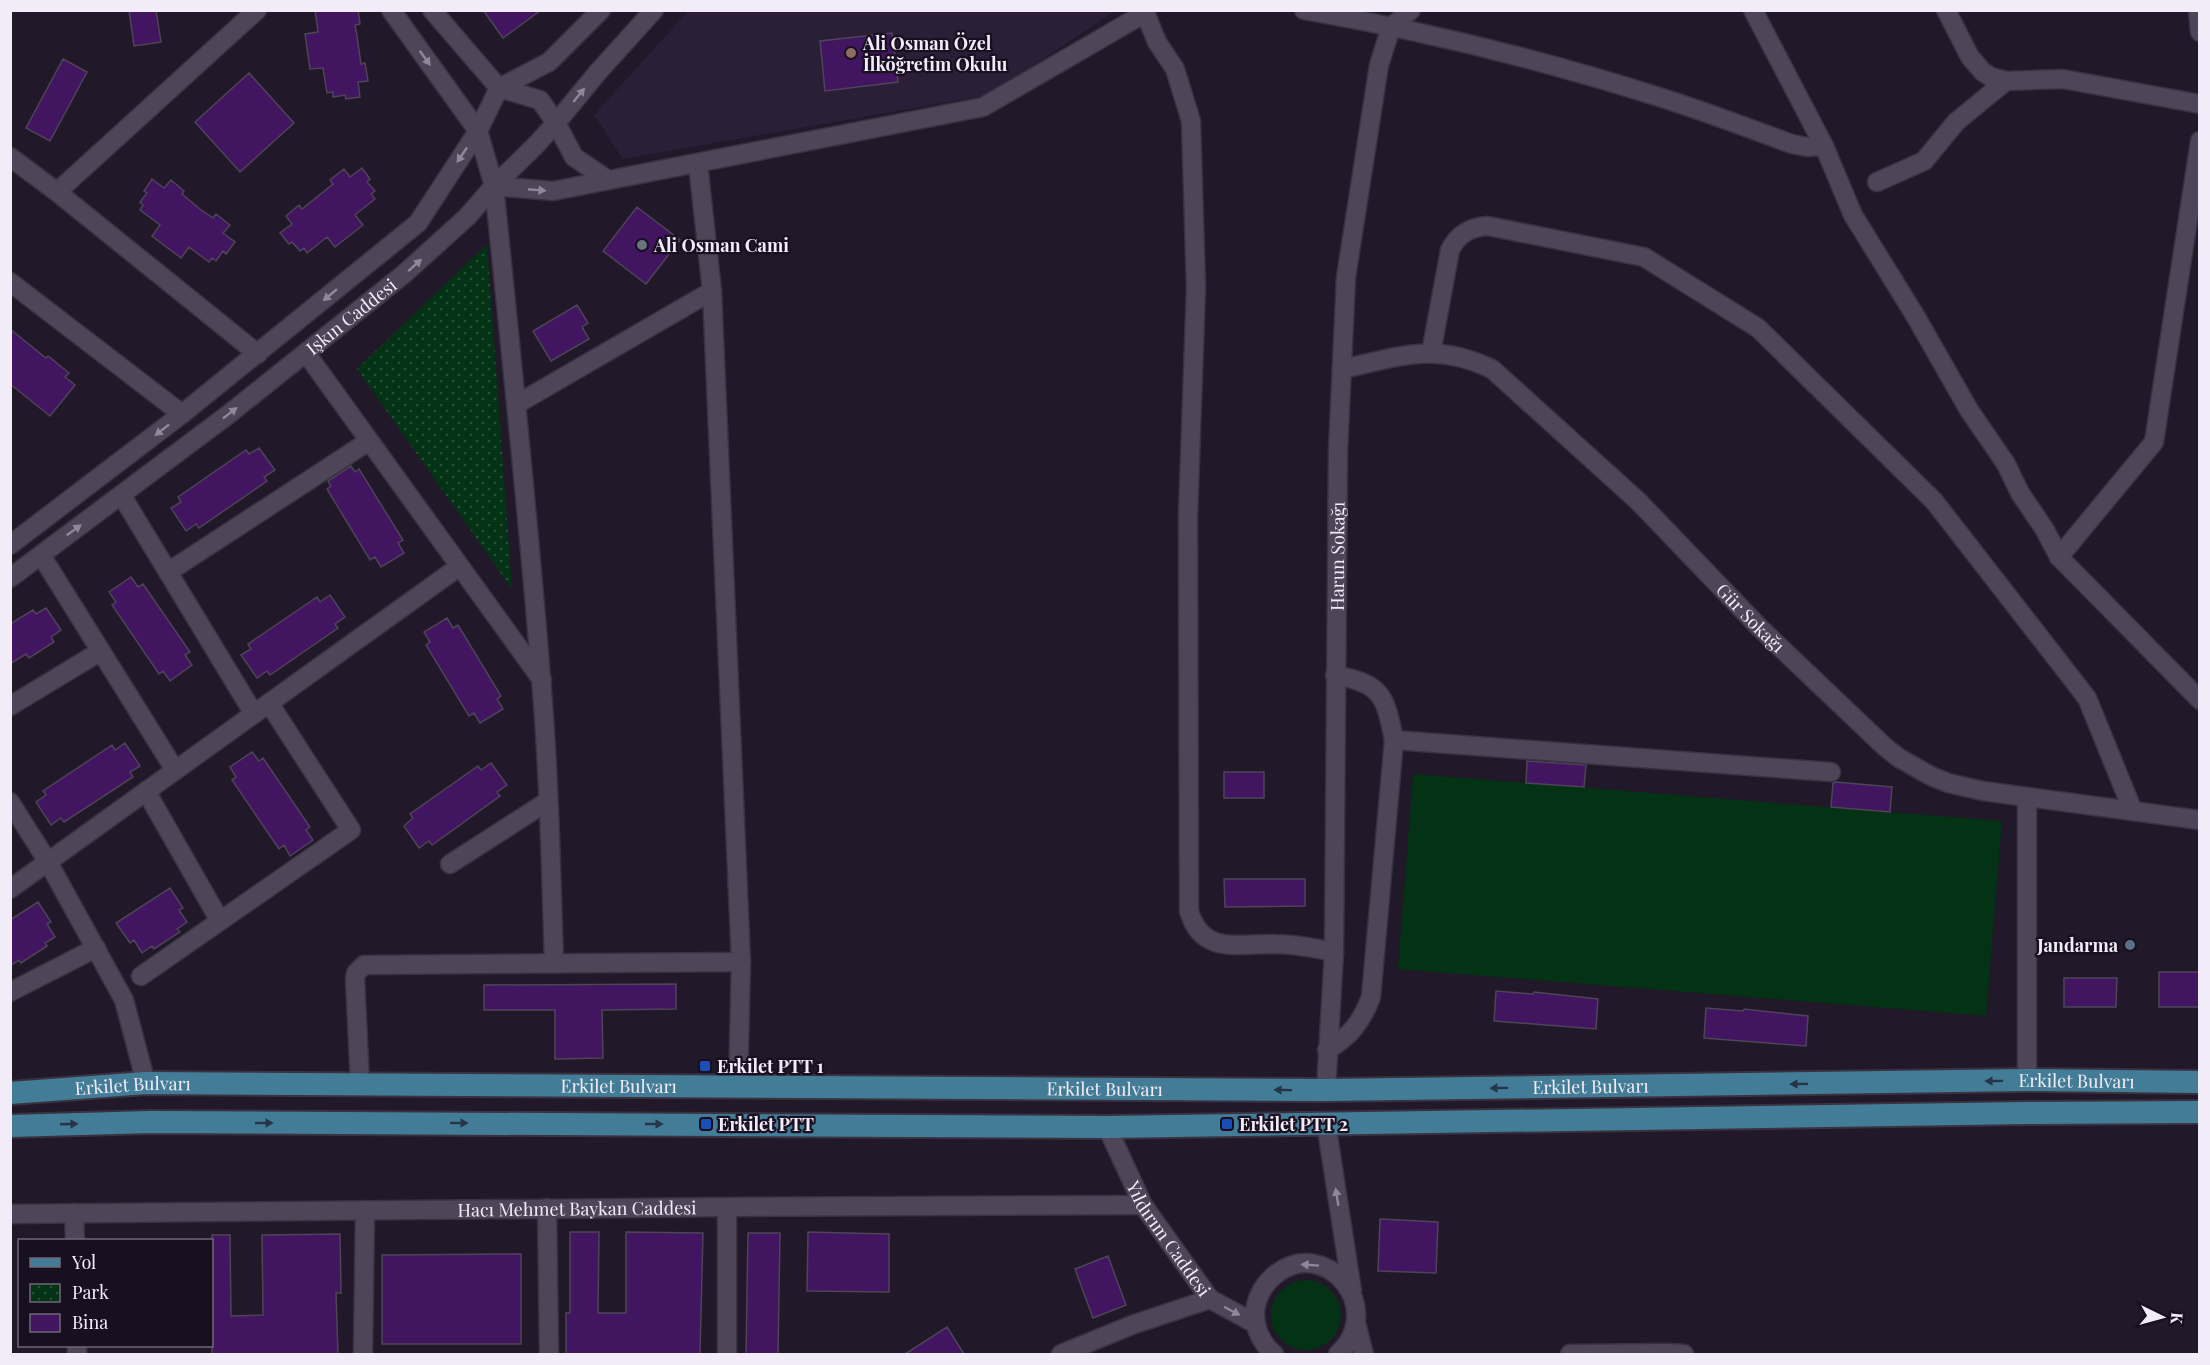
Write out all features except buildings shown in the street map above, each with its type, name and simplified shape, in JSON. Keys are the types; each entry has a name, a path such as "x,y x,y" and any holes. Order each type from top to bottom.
{"main road":[{"name":"Erkilet Bulvarı","path":"10,1093 146,1083 1326,1090 2026,1080 2199,1082"},
{"path":"1105,1088 1107,1127"},
{"path":"1326,1090 1326,1123"},
{"name":"Erkilet Bulvarı","path":"10,1126 174,1122 1107,1127 2199,1112"}],"street":[{"path":"57,192 257,10"},
{"path":"391,10 478,131 494,186 517,404 542,680 549,801 554,963"},
{"path":"432,10 499,88 540,100 556,123 574,157 608,180"},
{"path":"499,88 549,62 601,10"},
{"name":"Işkın Caddesi","path":"10,578 122,496 349,320 421,259 467,217 556,123 654,10"},
{"path":"1304,10 1392,27 1509,54 1621,85 1799,146 1824,146"},
{"path":"1392,27 1411,10"},
{"path":"1753,10 1824,146 1853,215 1916,317 1969,410 2006,465 2020,493 2045,530 2060,558 2199,700"},
{"path":"1947,10 1976,65 1991,77 2006,81 2063,79 2199,104"},
{"path":"2198,10 2199,32"},
{"path":"494,186 553,191 983,107 1144,12 1157,42 1175,69 1191,121 1196,288 1188,515 1190,911 1201,934 1223,945 1278,944 1334,952"},
{"name":"Harun Sokağı","path":"1326,1090 1334,952 1338,451 1346,277 1374,87 1392,27"},
{"path":"1877,182 1924,161 1956,122 2006,81"},
{"name":"Işkın Caddesi","path":"10,545 182,414 418,223 478,131 499,88"},
{"path":"2060,558 2154,442 2199,141"},
{"path":"10,157 57,192 258,354"},
{"path":"698,164 712,291 741,962 738,1087"},
{"path":"1431,353 1450,250 1465,232 1480,226 1644,257 1758,328 1934,501 2087,698 2133,811"},
{"path":"10,282 182,414"},
{"path":"517,404 712,291"},
{"path":"306,353 542,680"},
{"name":"Gür Sokağı","path":"1342,369 1393,357 1431,353 1465,357 1492,369 1638,501 1760,628 1899,758 1915,768 1948,783 1983,791 2199,820"},
{"path":"168,572 369,441"},
{"path":"122,496 254,714"},
{"path":"41,555 175,770"},
{"path":"10,889 460,566"},
{"path":"10,706 100,651"},
{"path":"1327,1050 1358,1026 1371,997 1395,740 1388,708 1381,696 1363,682 1335,675"},
{"path":"141,976 351,830 269,703"},
{"path":"1395,740 1831,772"},
{"path":"146,791 220,921"},
{"path":"2026,1080 2027,797"},
{"path":"450,864 549,801"},
{"path":"10,802 48,862 124,1000 146,1083"},
{"path":"10,992 96,948"},
{"path":"360,1084 355,979 356,973 364,965 741,962"},
{"path":"1326,1123 1353,1296 1357,1309 1356,1323 1349,1342 1338,1354"},
{"name":"Yıldırım Caddesi","path":"1107,1127 1143,1205 1210,1299 1256,1324"},
{"name":"Hacı Mehmet Baykan Caddesi","path":"10,1214 727,1206 1143,1205"},
{"path":"727,1206 727,1354"},
{"path":"547,1208 549,1354"},
{"path":"363,1354 365,1210"},
{"path":"74,1213 75,1239"},
{"path":"1274,1354 1264,1343 1256,1324 1257,1304 1265,1285 1274,1275 1292,1266 1312,1264 1325,1268 1342,1279 1353,1296"},
{"path":"1061,1354 1132,1325 1210,1299"},
{"path":"1356,1323 1364,1354"},
{"path":"1570,1354 1672,1354"}],"shaded area":[{"name":"Ali Osman Özel İlköğretim Okulu","path":"688,11 1115,11 989,95 623,159 594,115"}],"green space":[{"path":"487,244 512,589 357,369"},
{"path":"1413,774 2002,821 1986,1016 1398,969"},
{"path":"1306,1280 1319,1283 1331,1290 1338,1302 1341,1315 1338,1328 1331,1340 1319,1347 1306,1350 1293,1347 1281,1340 1274,1328 1271,1315 1274,1302 1281,1290 1293,1283"}],"place":[{"name":"Ali Osman Özel İlköğretim Okulu","path":"851,53"},
{"name":"Ali Osman Cami","path":"642,245"},
{"name":"Jandarma","path":"2130,945"},
{"name":"Erkilet PTT 1","path":"705,1066"},
{"name":"Erkilet PTT","path":"706,1124"},
{"name":"Erkilet PTT 2","path":"1227,1124"}]}
